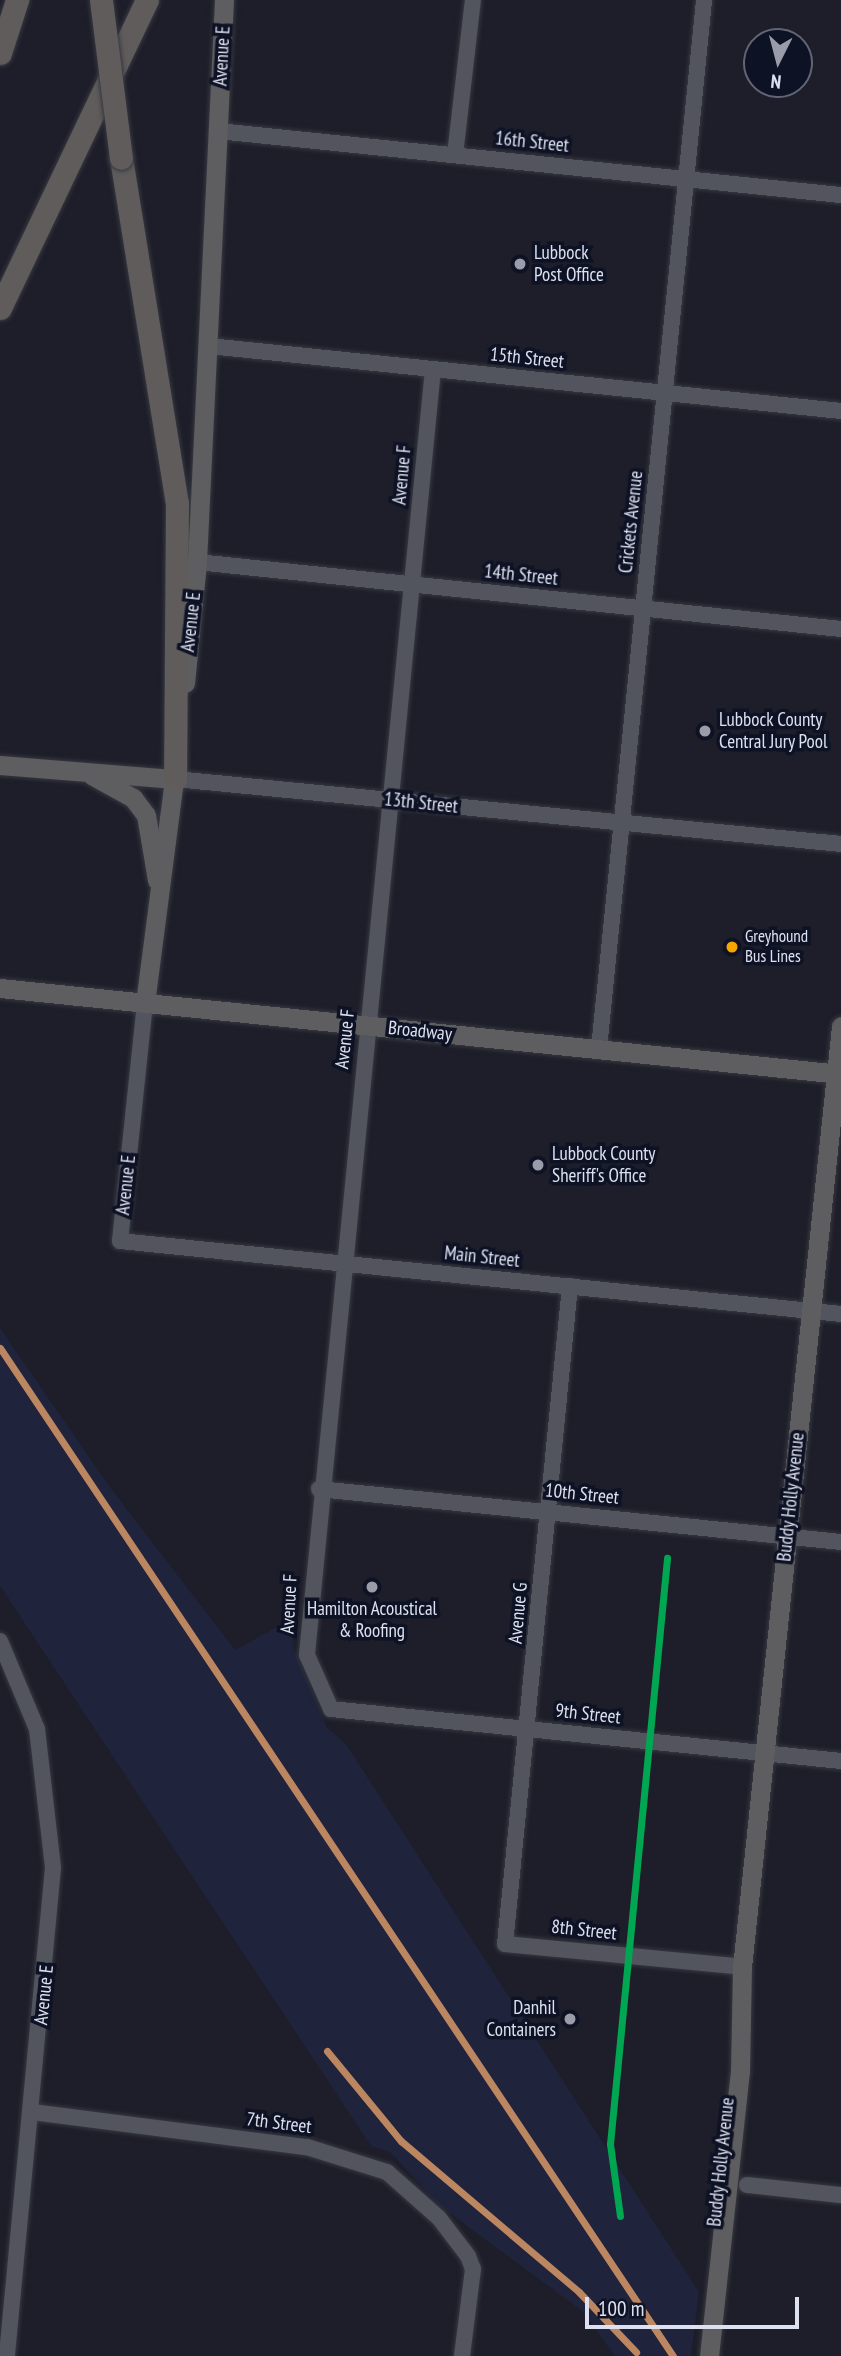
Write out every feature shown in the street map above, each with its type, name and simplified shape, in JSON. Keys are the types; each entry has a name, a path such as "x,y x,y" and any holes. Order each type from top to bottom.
{"highway":[{"path":"0,53 17,0"},
{"path":"101,0 121,158 177,503 175,779"},
{"path":"0,308 147,0"}],"main road":[{"name":"Avenue E","path":"145,1003 158,884 175,779 197,562 224,0"},
{"name":"13th Street","path":"0,765 79,769 175,779"},
{"path":"79,769 114,785 146,815 158,884"},
{"name":"Broadway","path":"0,988 839,1073"},
{"name":"Buddy Holly Avenue","path":"698,2356 839,1073 841,1026"},
{"name":"Buddy Holly Avenue","path":"709,2356 740,2071 742,1967"}],"street":[{"path":"455,155 473,0"},
{"name":"Crickets Avenue","path":"599,1049 704,0"},
{"name":"16th Street","path":"218,131 841,195"},
{"name":"15th Street","path":"209,345 841,411"},
{"name":"Avenue F","path":"331,1709 307,1655 319,1489 433,369"},
{"name":"14th Street","path":"197,562 841,629"},
{"name":"13th Street","path":"175,779 841,844"},
{"name":"Avenue E","path":"120,1241 145,1003"},
{"name":"Main Street","path":"120,1241 841,1314"},
{"name":"Avenue G","path":"505,1944 570,1286"},
{"name":"10th Street","path":"319,1489 841,1542"},
{"name":"Avenue E","path":"0,1641 37,1729 49,1795 53,1882 7,2356"},
{"name":"9th Street","path":"331,1709 841,1761"},
{"name":"8th Street","path":"505,1944 742,1967"},
{"name":"7th Street","path":"32,2112 351,2156 411,2191 458,2241 473,2269 462,2356"},
{"path":"747,2185 841,2195"}],"shaded area":[{"path":"0,1328 109,1486 235,1650 291,1619 294,1648 327,1728 346,1744 699,2292 691,2356 615,2356 581,2310 440,2206 390,2152 371,2146 0,1586"}],"transit line":[{"path":"0,1348 673,2356"},
{"path":"620,2216 610,2144 667,1558"},
{"path":"327,2051 401,2141 579,2292 636,2352"}],"place":[{"name":"Lubbock Post Office","path":"520,264"},
{"name":"Lubbock County Central Jury Pool","path":"705,731"},
{"name":"Greyhound Bus Lines","path":"732,947"},
{"name":"Lubbock County Sheriff's Office","path":"538,1165"},
{"name":"Hamilton Acoustical & Roofing","path":"372,1587"},
{"name":"Danhil Containers","path":"570,2019"}]}
